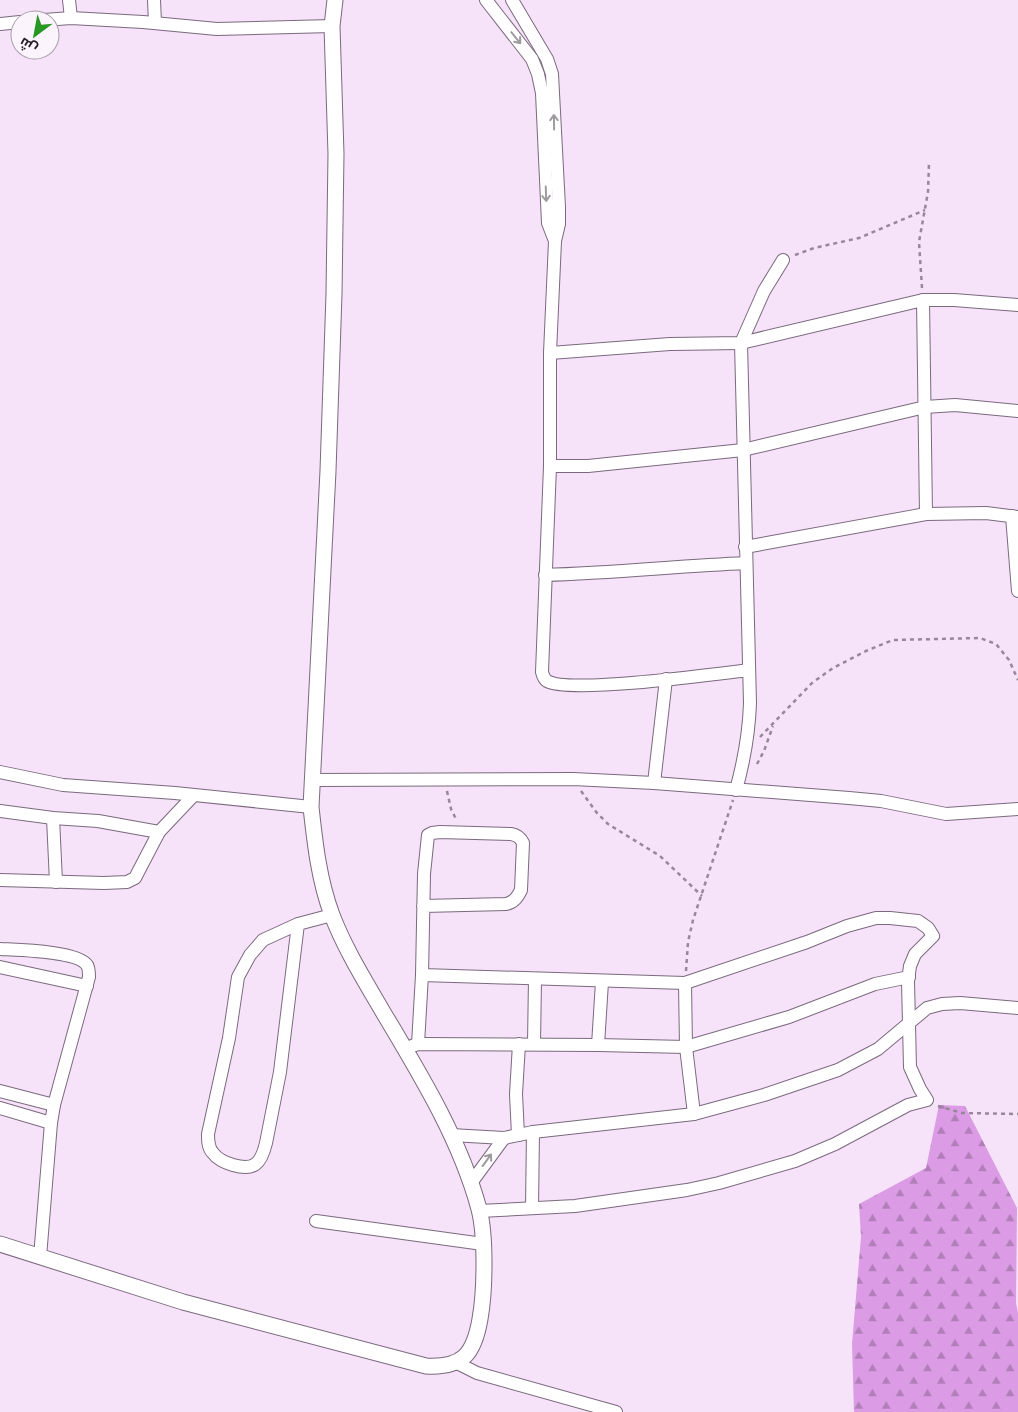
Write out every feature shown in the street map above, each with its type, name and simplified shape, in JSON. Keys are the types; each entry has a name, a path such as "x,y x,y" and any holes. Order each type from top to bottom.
{"street":[{"path":"69,0 71,18"},
{"path":"154,0 155,24"},
{"path":"0,1244 182,1302 426,1366 443,1367 457,1363 466,1356 472,1346 479,1326 484,1300 482,1244 479,1211 470,1183 451,1135 411,1046 370,989 332,915 316,857 311,807 328,472 334,294 336,154 332,26 335,0"},
{"path":"486,0 532,59 548,93"},
{"path":"512,0 547,59 552,74 548,93 548,223 555,241 550,353 550,466 542,672 544,678 549,682 570,685 597,684 748,670"},
{"path":"60,19 71,18 216,29 332,26"},
{"path":"737,785 746,752 750,712 740,343 764,291 783,260"},
{"path":"550,353 670,344 740,343 923,300 954,300 1018,306"},
{"path":"923,300 926,514"},
{"path":"550,466 588,466 743,450 925,407 956,405 1018,411"},
{"path":"746,546 926,514 986,513 1015,516 1018,591"},
{"path":"546,575 746,563"},
{"path":"654,783 666,679"},
{"path":"0,772 63,785 194,795 311,807"},
{"path":"313,780 573,779 737,785 881,801 946,814 1018,809"},
{"path":"0,880 127,882 135,878 159,832 194,795"},
{"path":"0,811 98,822 159,832"},
{"path":"54,818 56,882"},
{"path":"411,1046 422,976 423,906 424,874 428,835 436,832 470,832 511,834 521,839 523,843 521,890 513,902 506,904 423,906"},
{"path":"298,924 280,1072 264,1154 252,1167 244,1168 225,1163 213,1154 209,1146 208,1134 229,1038 238,977 250,955 263,940 298,924 332,915"},
{"path":"422,976 685,983 860,922 883,918 918,921 932,932 930,940 920,947 915,954 908,977 910,1067 920,1090 927,1100 908,1105 835,1144 795,1161 719,1183 687,1190 575,1206 479,1211"},
{"path":"0,949 39,951 78,958 87,966 89,977 50,1123 40,1257"},
{"path":"0,967 87,986"},
{"path":"411,1046 534,1044 686,1047 789,1017 875,984 908,977"},
{"path":"534,1044 535,979"},
{"path":"598,1045 602,982"},
{"path":"685,983 686,1047 694,1114"},
{"path":"451,1135 504,1138 533,1132 694,1114 764,1096 838,1070 878,1049 927,1008 942,1004 960,1003 1018,1008"},
{"path":"518,1135 516,1094 519,1044"},
{"path":"0,1091 54,1105"},
{"path":"0,1108 50,1123"},
{"path":"532,1208 533,1132"},
{"path":"470,1183 504,1138"},
{"path":"316,1221 482,1244"},
{"path":"457,1363 477,1373 616,1412"}],"path":[{"path":"923,300 919,242 925,210 929,164"},
{"path":"783,260 814,248 859,238 925,210"},
{"path":"746,752 812,683 866,651 893,640 980,638 996,644 1009,660 1018,680"},
{"path":"685,983 688,942 737,785 755,767 764,751 773,724"},
{"path":"573,779 597,813 608,824 660,856 702,896"},
{"path":"446,780 451,809 457,820 470,832"},
{"path":"927,1100 936,1105 962,1113 1018,1114"}],"green space":[{"path":"939,1105 965,1106 1017,1208 1018,1412 854,1412 852,1344 861,1237 859,1204 926,1168"}]}
